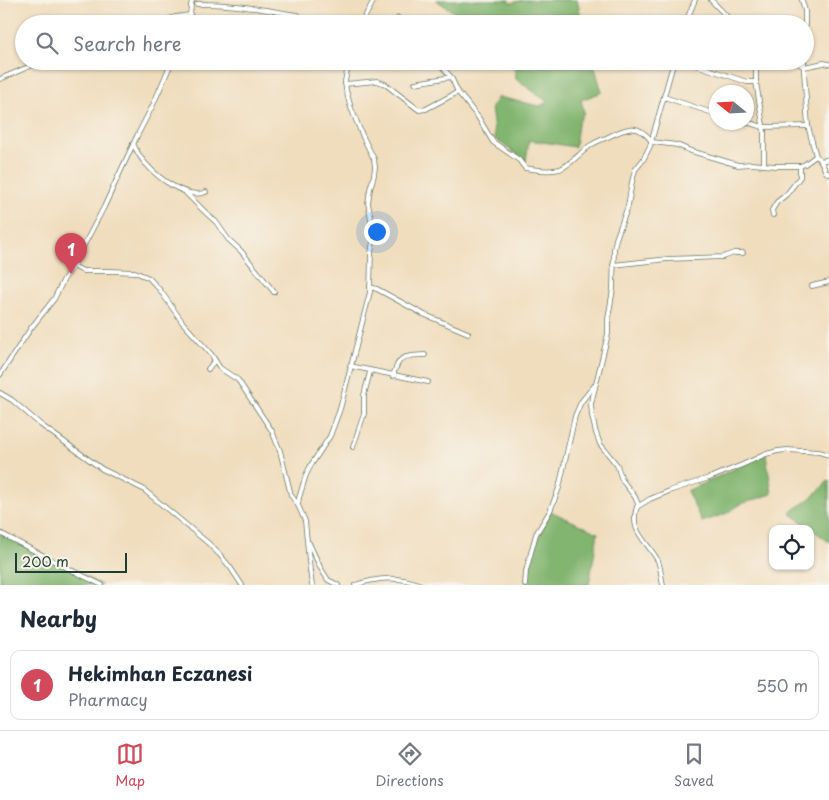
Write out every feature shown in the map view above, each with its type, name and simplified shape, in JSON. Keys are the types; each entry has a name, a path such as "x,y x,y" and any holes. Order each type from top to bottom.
{"street":[{"path":"190,15 192,0"},
{"path":"366,15 374,0"},
{"path":"688,15 694,0"},
{"path":"711,0 725,15"},
{"path":"802,0 805,15"},
{"path":"197,4 216,2 298,15"},
{"path":"814,65 829,64"},
{"path":"0,79 21,70"},
{"path":"0,375 31,328 54,299 73,266 104,207 168,70"},
{"path":"298,505 306,475 330,436 340,409 370,287 371,253 374,235 368,203 374,175 374,159 351,108 345,84 347,70"},
{"path":"446,70 452,76 458,92 478,117 492,142 519,160 525,168 548,171 562,169 591,145 621,131 633,128 641,130 652,142 677,145 691,151 738,164 800,166 816,156"},
{"path":"663,585 658,562 636,528 634,519 638,504 636,497 622,480 617,465 600,444 590,404 608,334 608,319 613,289 614,249 628,206 635,170 643,160 652,142 672,70"},
{"path":"711,70 747,82 756,82"},
{"path":"756,70 763,127 764,165"},
{"path":"804,70 808,126 816,156 829,174"},
{"path":"415,83 452,76"},
{"path":"345,84 377,81 385,84 419,110 426,109 458,92"},
{"path":"664,97 709,112"},
{"path":"754,124 763,127 808,126"},
{"path":"132,144 144,162 156,175 186,192 216,222 228,239 241,251 274,292"},
{"path":"821,161 829,159"},
{"path":"773,215 772,210 777,202 787,194 800,177 800,166"},
{"path":"186,192 196,194 206,192"},
{"path":"613,265 723,257 734,253 743,253"},
{"path":"73,266 83,270 135,272 149,278 220,368 238,380 272,431 280,451 291,495 305,521 312,585"},
{"path":"812,286 829,282"},
{"path":"370,287 423,314 468,333"},
{"path":"393,376 396,364 406,356 426,356"},
{"path":"208,369 215,360"},
{"path":"350,366 370,372 428,382"},
{"path":"353,447 364,414 364,395 370,372"},
{"path":"525,585 526,571 536,534 550,510 559,488 575,416 581,402 595,384"},
{"path":"0,393 12,400 40,424 102,469 149,494 214,549 230,567 242,585"},
{"path":"637,507 650,499 672,490 712,477 778,450 819,452 829,455"},
{"path":"0,533 73,572 102,585"},
{"path":"307,538 324,574 328,580 338,585"},
{"path":"355,585 371,580 395,579 407,580 422,585"}],"green space":[{"path":"436,0 509,0 510,3 524,0 577,0 581,15 458,15"},
{"path":"514,70 596,70 602,92 581,100 584,112 578,124 575,147 529,140 526,161 495,139 491,107 498,97 540,106 548,102 516,79"},
{"path":"766,454 772,494 741,504 725,514 702,522 687,491"},
{"path":"829,480 829,542 814,531 814,525 806,525 790,513 814,495"},
{"path":"550,511 598,533 589,585 526,585 529,562"},
{"path":"0,533 102,585 0,585"}],"place":[{"name":"Hekimhan Eczanesi","path":"71,274"}]}
